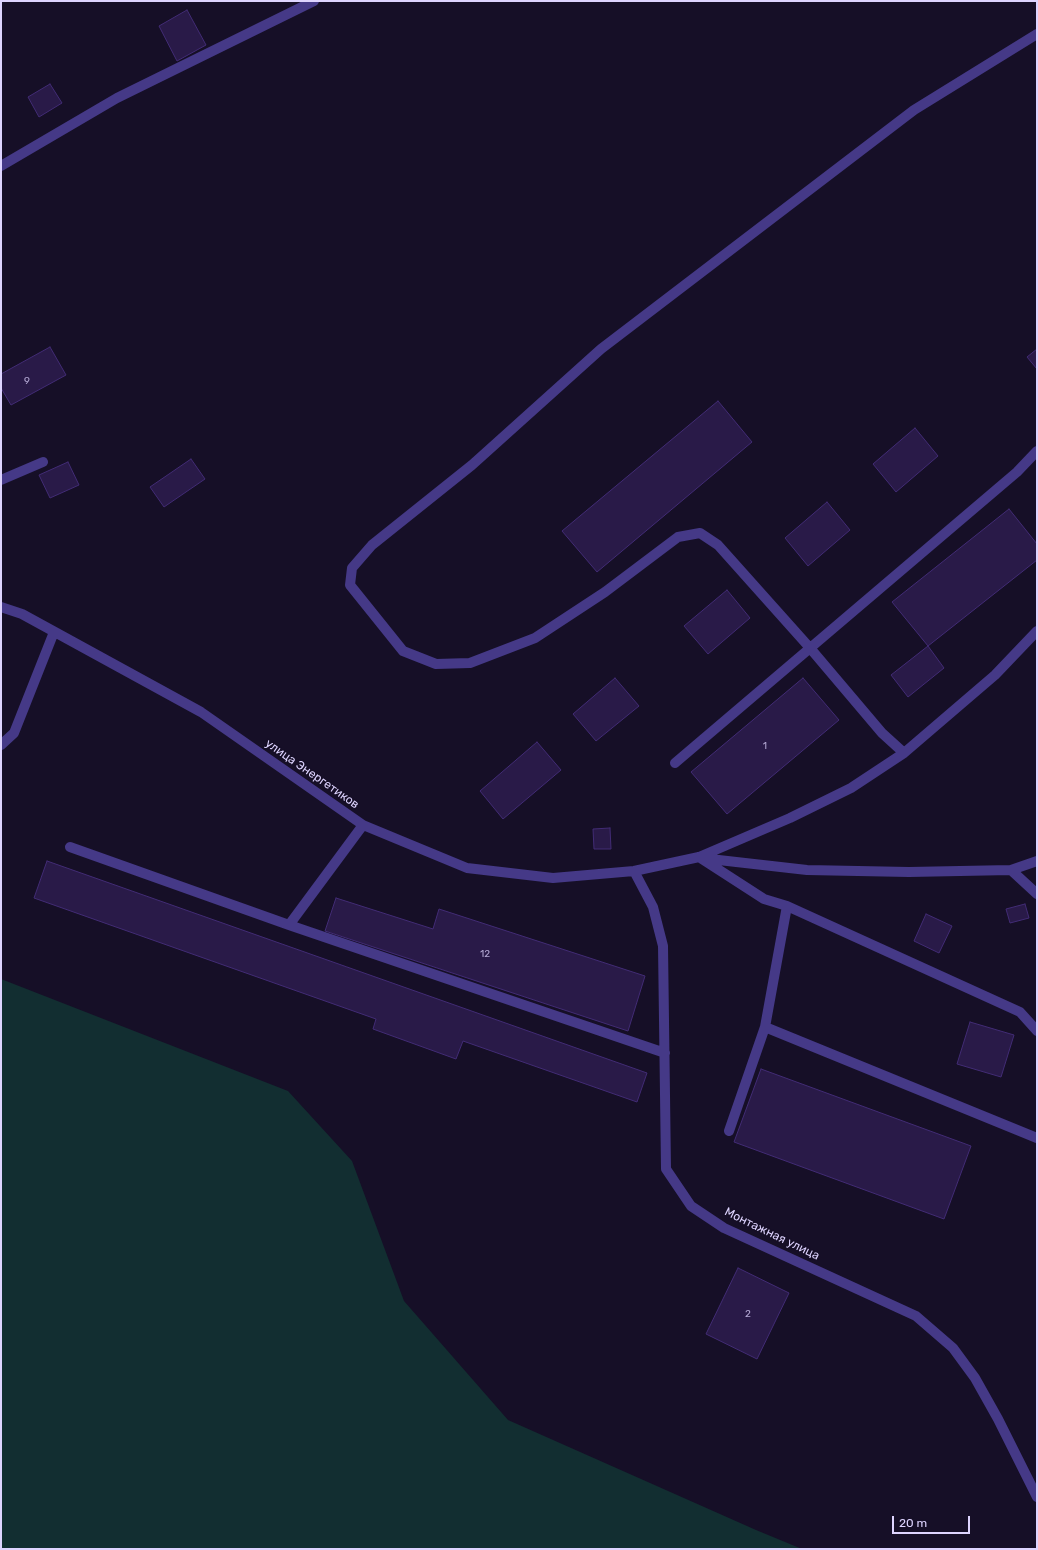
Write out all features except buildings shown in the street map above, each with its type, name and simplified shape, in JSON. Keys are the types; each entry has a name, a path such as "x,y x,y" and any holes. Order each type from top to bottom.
{"street":[{"path":"1,166 117,98 314,1"},
{"path":"904,753 882,734 810,648 718,545 700,533 678,537 605,592 535,638 470,663 436,664 403,651 350,585 352,568 372,545 472,466 601,349 914,110 1037,34"},
{"path":"675,762 1017,472 1037,451"},
{"path":"1,480 43,462"},
{"name":"улица Энергетиков","path":"1,607 22,614 201,712 362,825 467,868 553,878 634,871 699,858"},
{"path":"699,858 790,818 851,788 904,753 995,675 1037,631"},
{"path":"1,745 14,733 54,632"},
{"path":"289,925 362,825"},
{"path":"70,847 289,925 665,1053"},
{"path":"699,858 808,870 909,872 1011,870 1037,861"},
{"path":"699,858 764,899 787,906 1020,1012 1037,1031"},
{"path":"1011,870 1037,894"},
{"name":"Монтажная улица","path":"634,871 653,907 663,946 666,1169 691,1206 724,1228 916,1316 953,1348 975,1378 998,1419 1037,1497"},
{"path":"729,1131 765,1027 787,906"},
{"path":"765,1027 1037,1138"}],"green space":[{"path":"1,979 288,1091 352,1161 404,1301 508,1420 802,1549 1,1549"}]}
